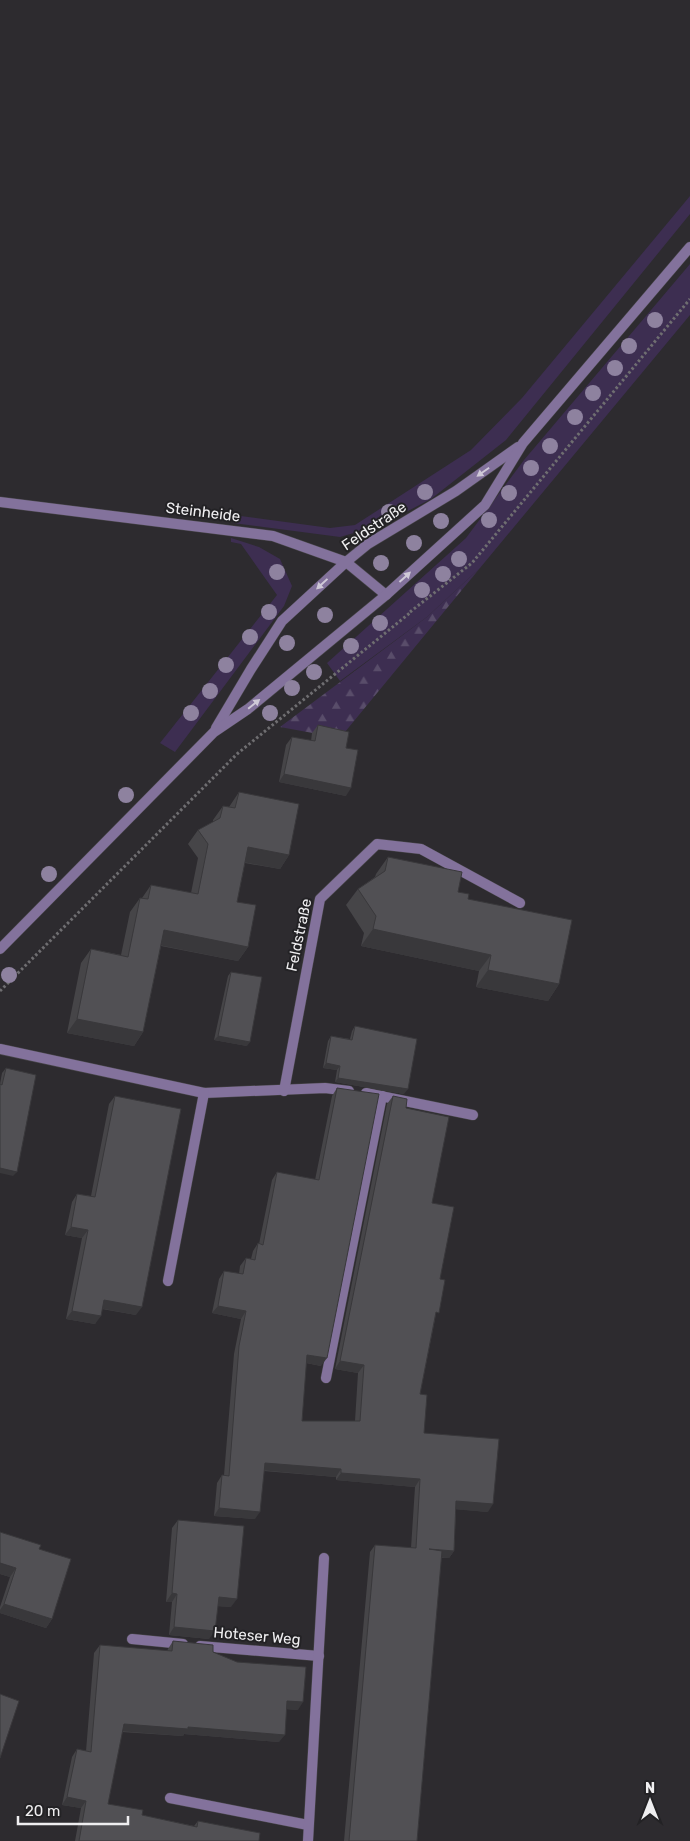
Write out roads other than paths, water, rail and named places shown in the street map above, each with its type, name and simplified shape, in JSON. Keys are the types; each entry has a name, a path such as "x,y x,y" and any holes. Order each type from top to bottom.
{"street":[{"name":"Feldstraße","path":"0,949 214,732 248,708 386,595 485,505 523,443 690,247"},
{"name":"Feldstraße","path":"214,732 282,621 368,544 456,491 523,443"},
{"name":"Steinheide","path":"0,502 273,536 346,562 386,595"},
{"name":"Feldstraße","path":"284,1091 320,899 377,844 421,849 520,903"},
{"path":"0,1049 204,1093 325,1088 382,1096 473,1114"},
{"path":"168,1281 204,1093"},
{"path":"326,1378 382,1096"},
{"name":"Hoteser Weg","path":"308,1841 324,1558"},
{"name":"Hoteser Weg","path":"132,1639 319,1656"},
{"path":"170,1798 308,1825"}]}
